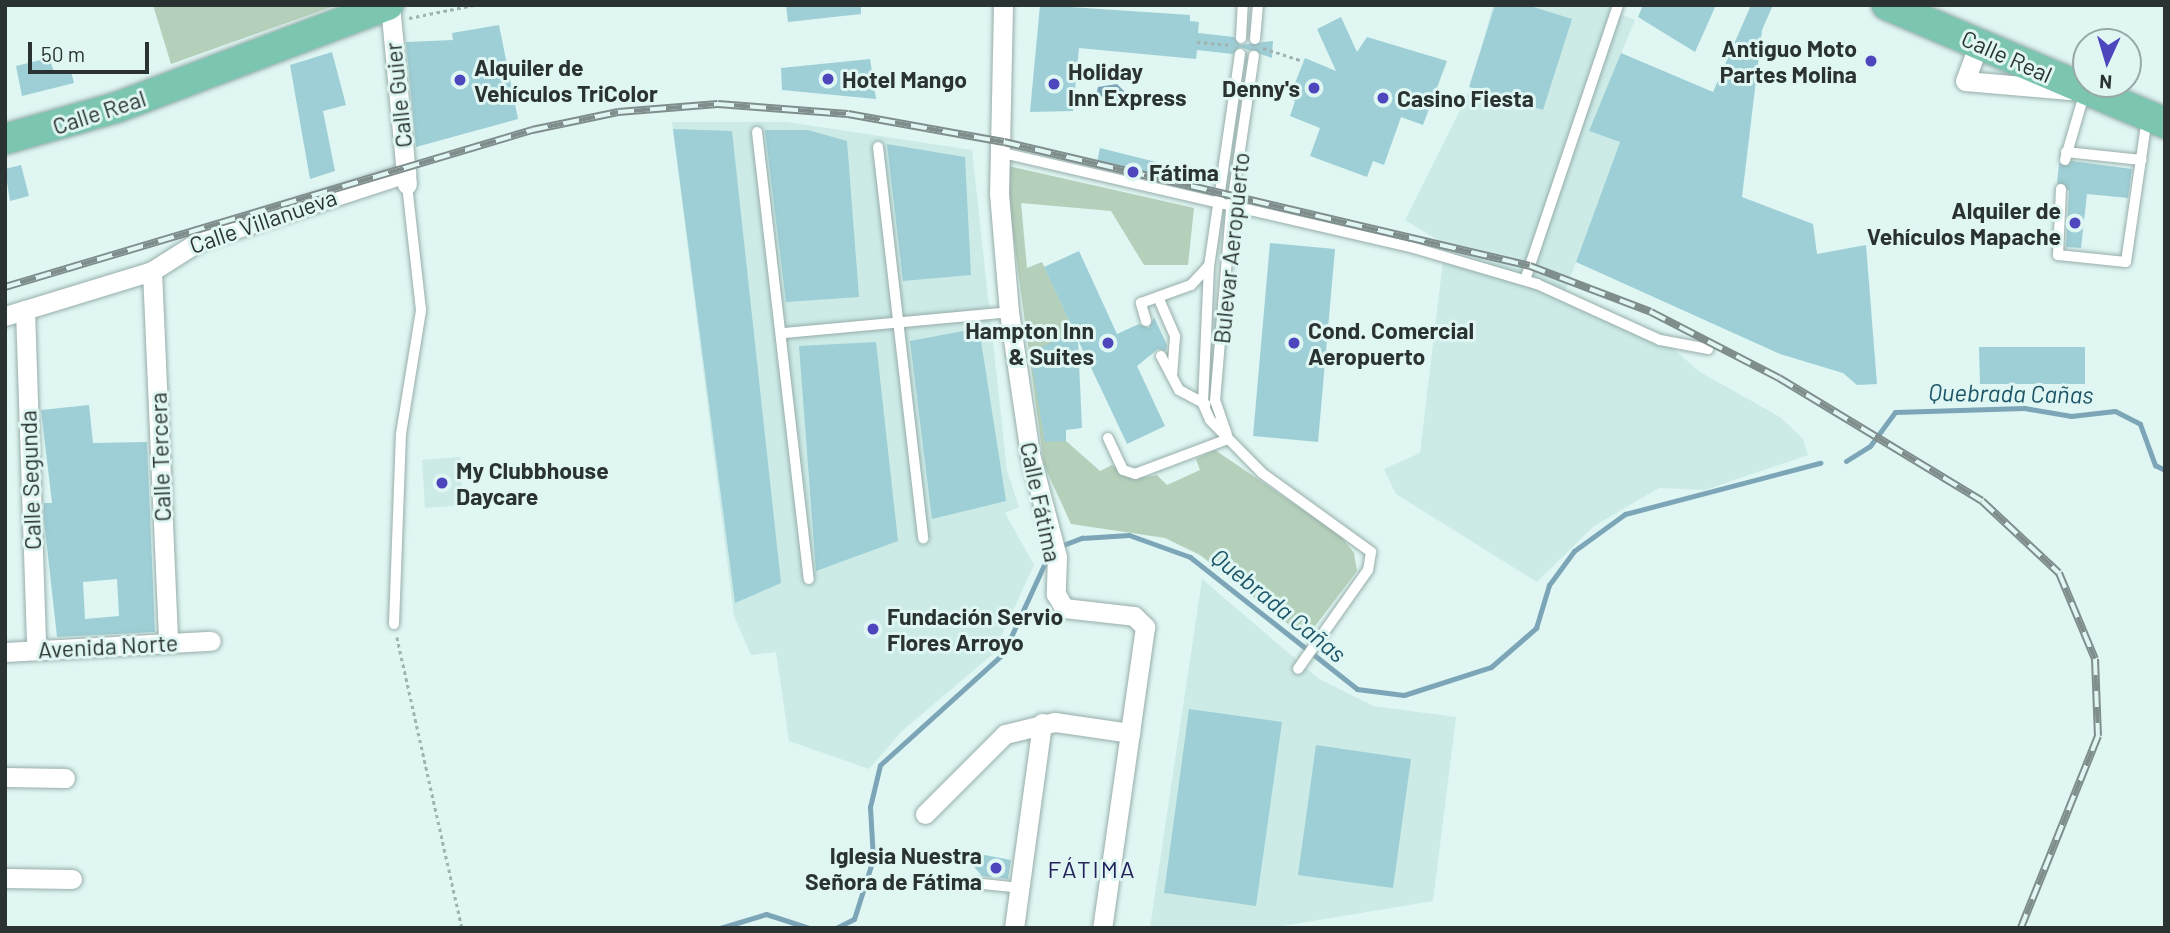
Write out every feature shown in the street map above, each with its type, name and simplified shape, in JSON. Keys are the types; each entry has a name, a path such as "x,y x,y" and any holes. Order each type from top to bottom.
{"main road":[{"name":"Calle Real","path":"1887,5 2072,85"},
{"name":"Calle Real","path":"5,139 118,107 393,10"},
{"name":"Calle Real","path":"2103,98 2156,119"}],"street":[{"name":"Calle Fátima","path":"1003,5 1003,153 999,193 1009,312 1030,454 1058,557 1056,594 1064,608 1134,616 1145,626 1102,928"},
{"name":"Calle Guier","path":"393,10 407,179"},
{"path":"1979,43 1965,81 2072,90"},
{"name":"Calle Villanueva","path":"5,316 152,271 201,240 407,179"},
{"name":"Calle Tercera","path":"152,271 167,642"},
{"name":"Calle Segunda","path":"25,310 36,650"},
{"name":"Avenida Norte","path":"5,652 211,641"},
{"path":"925,814 994,740 1042,723 1130,733"},
{"path":"1014,928 1042,723"},
{"path":"5,777 65,778"},
{"path":"5,878 72,879"}],"lane":[{"path":"1241,38 1243,5"},
{"path":"1255,39 1258,5"},
{"path":"1525,280 1618,5"},
{"name":"Bulevar Aeropuerto","path":"1240,54 1209,266 1203,404 1228,439 1262,473 1367,545 1368,570 1298,669"},
{"name":"Bulevar Aeropuerto","path":"1228,439 1215,401 1231,205 1254,56"},
{"path":"2083,98 2066,156 2142,160"},
{"path":"2061,190 2058,255 2126,262 2142,160 2156,119"},
{"path":"757,132 784,334 809,579"},
{"path":"878,147 923,538"},
{"path":"1003,153 1231,205 1525,280 1660,340 1708,349"},
{"path":"394,624 401,434 421,310 407,179"},
{"path":"1146,321 1141,303 1191,285 1209,266"},
{"path":"1158,297 1175,336 1172,377"},
{"path":"784,334 1009,312"},
{"path":"1161,356 1187,397 1203,404 1215,401"},
{"path":"1108,438 1123,470 1135,474 1228,439"},
{"path":"983,884 1020,888"}],"path":[{"path":"393,10 474,5"},
{"path":"394,624 462,928"}],"shaded area":[{"path":"1493,5 1623,5 1620,14 1635,20 1589,131 1620,142 1562,300 1671,347 1700,372 1780,417 1803,439 1808,455 1705,490 1659,488 1594,526 1537,582 1396,494 1384,469 1420,453 1445,244 1405,220 1470,90"},
{"path":"1117,84 1127,94 1121,102 1096,95 1098,87"},
{"path":"672,122 787,122 972,150 1007,471 1019,507 1005,513 1034,565 993,654 902,731 869,769 789,741 776,652 751,655 734,616"},
{"name":"My Clubbhouse Daycare","path":"460,457 463,505 425,508 422,460"},
{"path":"1202,579 1319,679 1373,706 1456,717 1433,901 1270,928 1150,928"}],"green space":[{"path":"153,5 337,5 171,64"},
{"path":"1004,165 1194,208 1188,265 1144,265 1111,211 1021,203 1027,268 1042,262 1074,331 1030,354 1066,441 1100,471 1112,465 1135,479 1157,475 1167,485 1200,470 1196,459 1215,450 1340,535 1354,553 1357,571 1306,638 1200,555 1165,538 1071,524 1044,465"}],"building":[{"name":"Hotel Mango","path":"786,5 861,5 861,14 788,22"},
{"name":"Holiday Inn Express","path":"1040,5 1190,15 1190,21 1199,22 1198,33 1234,37 1240,45 1273,41 1272,58 1240,47 1233,54 1197,50 1196,59 1079,48 1073,111 1030,112"},
{"path":"1495,5 1527,5 1572,19 1543,110 1469,87"},
{"path":"1643,5 1716,5 1695,52 1638,17"},
{"path":"1751,5 1773,5 1762,30 1742,197 1813,224 1817,254 1866,245 1877,384 1857,385 1843,373 1780,354 1576,262 1620,142 1589,131 1621,53 1713,92"},
{"name":"Casino Fiesta","path":"1341,17 1357,52 1367,37 1447,61 1423,125 1401,117 1384,165 1373,161 1367,177 1310,156 1320,128 1290,116 1295,101 1289,98 1305,58 1336,71 1317,29"},
{"name":"Alquiler de Vehículos TriColor","path":"499,25 518,119 416,147 406,42 453,40 452,33"},
{"path":"332,52 346,105 323,111 335,171 310,179 290,65"},
{"path":"49,58 55,74 71,71 74,83 22,96 16,66"},
{"name":"Hotel Mango","path":"870,59 876,99 782,90 781,68"},
{"path":"673,129 732,131 781,583 735,603"},
{"path":"765,130 808,130 847,141 859,297 786,302"},
{"path":"887,144 965,157 971,275 903,281"},
{"name":"Fátima","path":"1100,148 1160,163 1157,176 1097,162"},
{"name":"Alquiler de Vehículos Mapache","path":"2072,161 2132,169 2128,198 2087,194 2081,248 2066,247 2069,191 2057,183 2059,164"},
{"path":"21,165 29,196 10,201 5,169"},
{"name":"Cond. Comercial Aeropuerto","path":"1270,243 1335,249 1318,442 1253,436"},
{"name":"Hampton Inn & Suites","path":"1079,251 1117,334 1139,324 1149,328 1154,317 1167,345 1166,351 1158,349 1137,366 1165,426 1127,444 1078,340 1082,428 1066,430 1066,441 1045,442 1030,353 1074,331 1044,267"},
{"path":"979,328 1006,501 932,519 910,341"},
{"path":"876,342 898,541 816,571 799,346"},
{"path":"1979,347 2085,347 2085,384 1980,384"},
{"path":"89,405 93,443 147,442 155,632 57,637 44,520 44,503 52,503 41,410","holes":["117,579 119,616 85,619 83,582"]},
{"path":"1189,709 1282,722 1256,906 1164,893"},
{"path":"1316,745 1411,759 1393,888 1298,875"},
{"name":"Iglesia Nuestra Señora de Fátima","path":"974,853 1011,860 1008,879 982,876 968,860"}],"waterway":[{"name":"Quebrada Cañas","path":"1846,461 1870,446 1895,412 2024,408 2071,416 2115,411 2140,424 2155,465 2165,470"},
{"name":"Quebrada Cañas","path":"1058,547 1082,538 1129,535 1190,557 1357,689 1404,695 1491,667 1536,628 1549,585 1574,551 1625,514 1820,463"},
{"name":"Quebrada Cañas","path":"836,928 854,919 873,859 870,807 880,765 1003,654 1050,552"},
{"name":"Quebrada Cañas","path":"720,928 766,914 809,928"}],"railway":[{"path":"5,287 532,130 618,112 718,104 848,114 1004,142 1530,266 1651,312 1779,378 1982,501 2059,573 2095,659 2098,736 2021,928"}],"place":[{"name":"Antiguo Moto Partes Molina","path":"1871,61"},
{"name":"Hotel Mango","path":"828,79"},
{"name":"Alquiler de Vehículos TriColor","path":"460,80"},
{"name":"Holiday Inn Express","path":"1054,84"},
{"name":"Denny's","path":"1314,88"},
{"name":"Casino Fiesta","path":"1383,98"},
{"name":"Fátima","path":"1133,172"},
{"name":"Alquiler de Vehículos Mapache","path":"2075,223"},
{"name":"Hampton Inn & Suites","path":"1108,343"},
{"name":"Cond. Comercial Aeropuerto","path":"1294,343"},
{"name":"My Clubbhouse Daycare","path":"442,483"},
{"name":"Fundación Servio Flores Arroyo","path":"873,629"},
{"name":"Iglesia Nuestra Señora de Fátima","path":"996,868"}],"district":[{"name":"FÁTIMA","path":"1092,869"}]}
